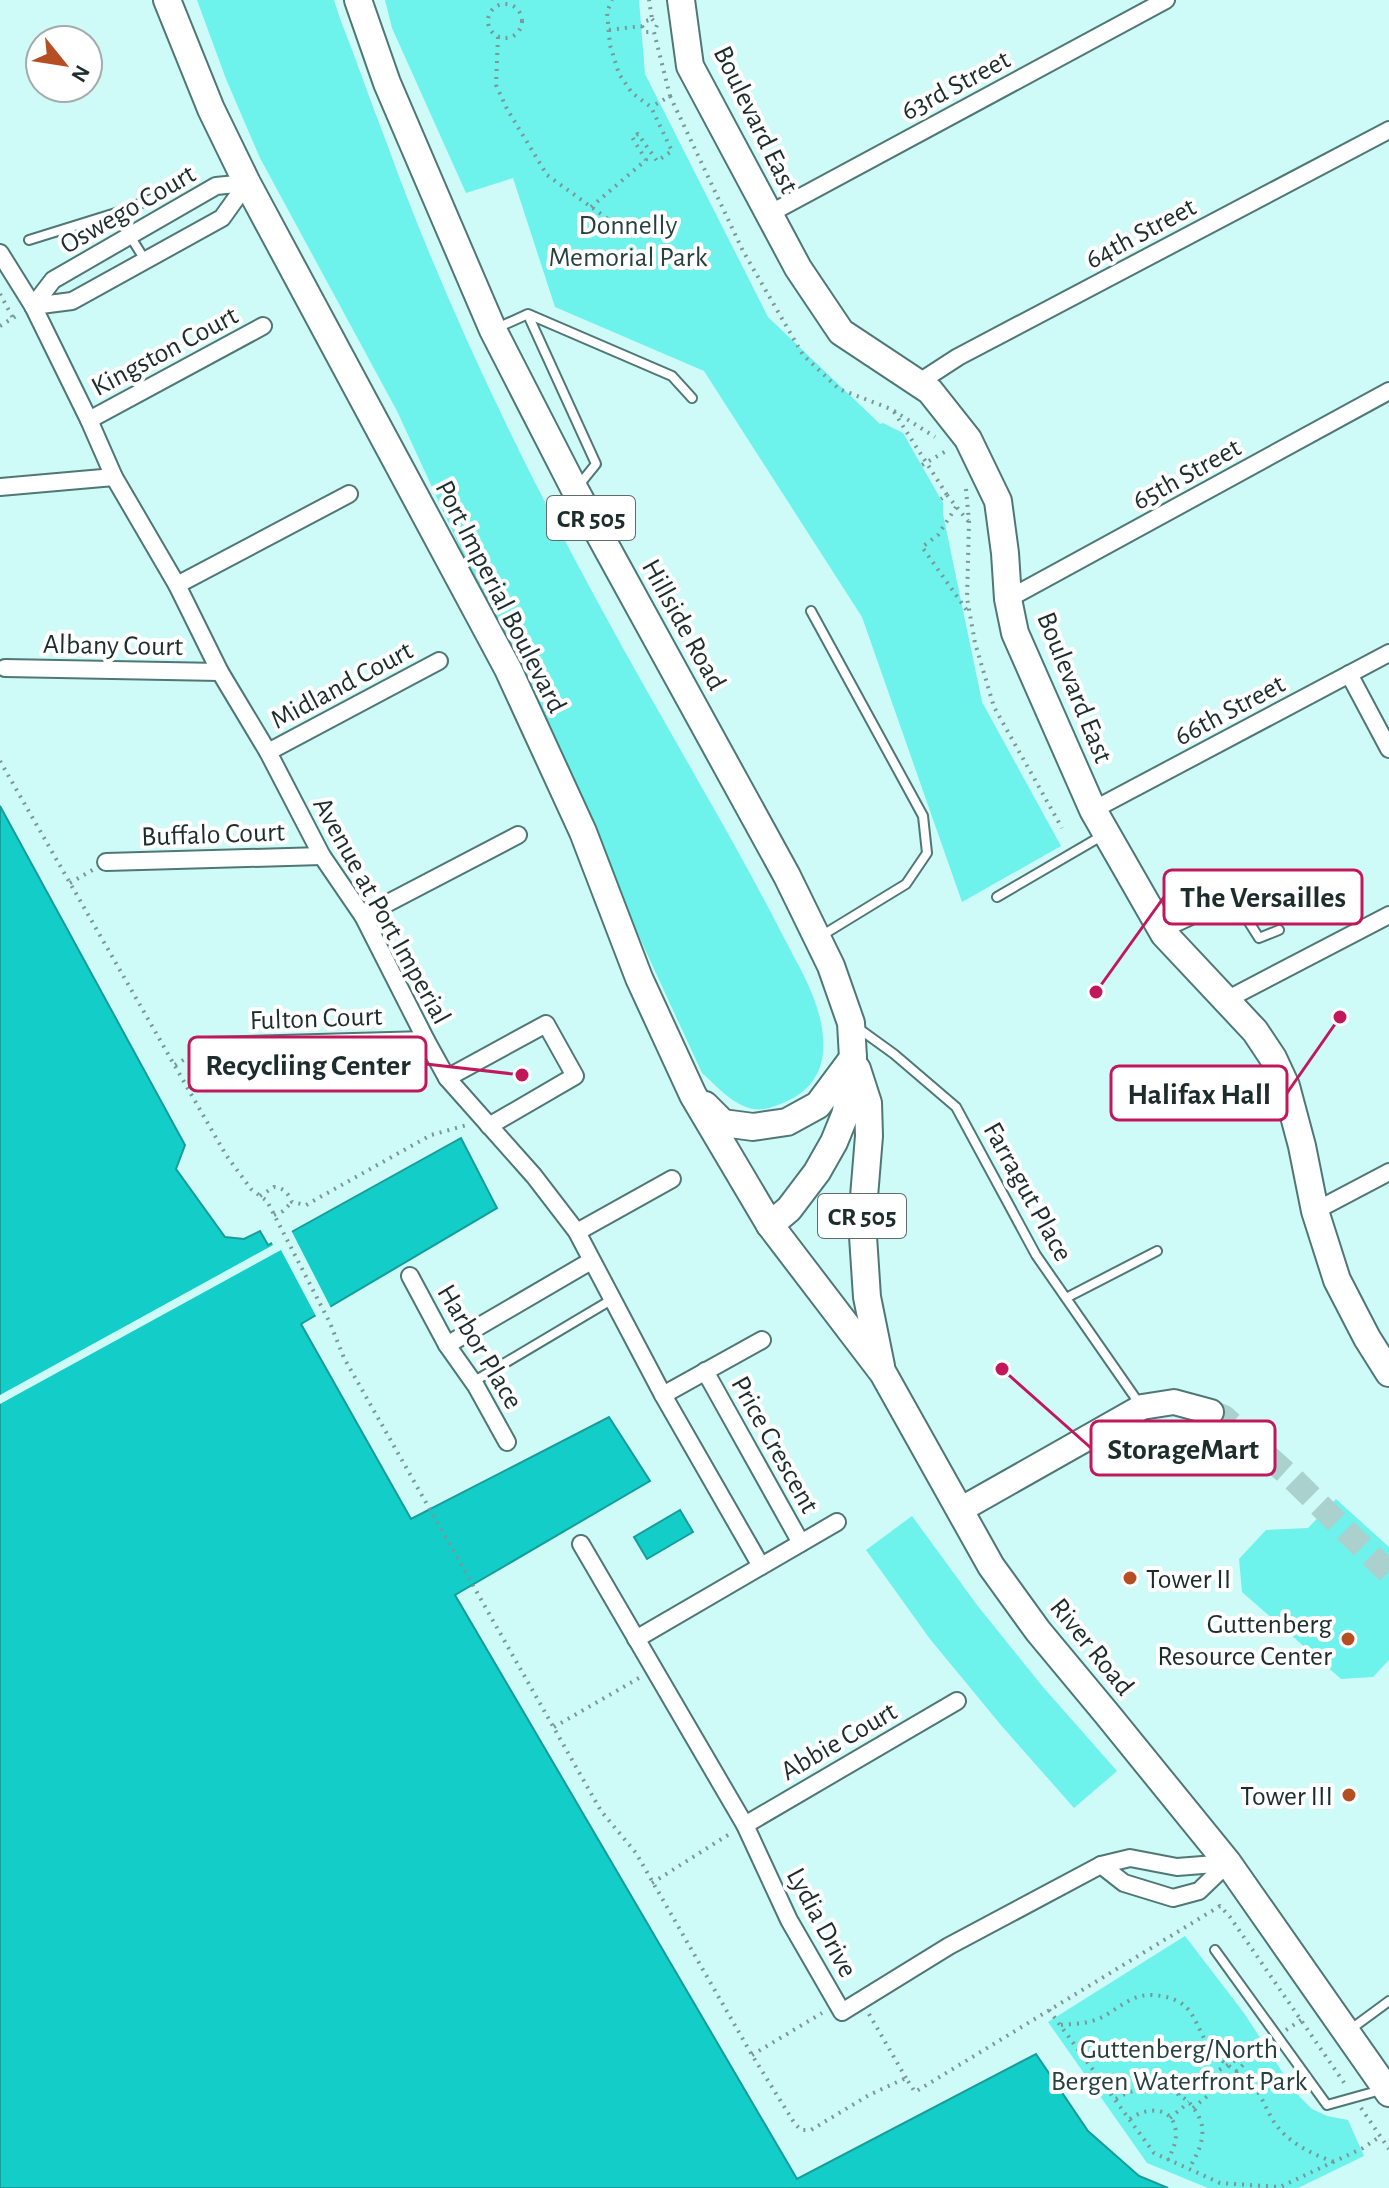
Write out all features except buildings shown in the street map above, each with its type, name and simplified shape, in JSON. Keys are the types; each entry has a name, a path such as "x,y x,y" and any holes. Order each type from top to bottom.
{"main road":[{"name":"Port Imperial Boulevard","path":"167,0 211,109 247,183 508,669 583,832 639,978 693,1095 770,1225"},
{"name":"Hillside Road","path":"358,0 387,83 493,330 575,490 787,876 831,966 851,1023 853,1058"},
{"name":"Boulevard East","path":"681,0 690,66 798,268 841,332 930,391 968,439 998,501 1008,599 1015,633 1093,810 1164,934 1228,999 1273,1058 1286,1086 1315,1211 1337,1280 1389,1373"},
{"path":"693,1095 723,1123 753,1127 787,1122 818,1105 853,1058"},
{"name":"CR 505","path":"770,1225 789,1209 817,1172 834,1142 848,1104 853,1058"},
{"name":"CR 505","path":"853,1058 868,1103 869,1136 862,1221 867,1297 883,1373"},
{"name":"River Road","path":"770,1225 883,1373 991,1566 1038,1631 1228,1863 1387,2088"}],"street":[{"name":"63rd Street","path":"769,214 1166,0"},
{"name":"64th Street","path":"918,383 958,357 1389,130"},
{"name":"Oswego Court","path":"33,306 53,280 216,186 247,183"},
{"name":"Oswego Court","path":"33,306 72,301 222,218 247,183"},
{"name":"Avenue at Port Imperial","path":"0,253 33,306 114,477 177,585 220,672 268,752 322,856 363,916 447,1078 534,1176 577,1232 663,1395 761,1566"},
{"name":"Kingston Court","path":"89,420 263,326"},
{"name":"65th Street","path":"1008,599 1389,391"},
{"path":"0,487 114,477"},
{"path":"177,585 349,494"},
{"name":"66th Street","path":"1093,810 1389,653"},
{"name":"Midland Court","path":"268,752 439,661"},
{"name":"Albany Court","path":"5,668 220,672"},
{"path":"1349,674 1389,749"},
{"path":"363,916 518,835"},
{"name":"Buffalo Court","path":"106,862 322,856"},
{"path":"1228,999 1389,915"},
{"path":"447,1078 546,1024 575,1076 484,1120"},
{"name":"Fulton Court","path":"207,1046 426,1040"},
{"path":"1315,1211 1389,1172"},
{"path":"577,1232 672,1179"},
{"path":"447,1345 591,1261"},
{"name":"Harbor Place","path":"410,1276 447,1345 473,1382 507,1442"},
{"name":"Price Crescent","path":"663,1395 762,1340"},
{"name":"Price Crescent","path":"705,1371 801,1543"},
{"path":"960,1510 1142,1407 1174,1402 1211,1412"},
{"path":"636,1639 837,1522"},
{"name":"Lydia Drive","path":"581,1544 745,1825 789,1920 842,2012 949,1946 1101,1865 1130,1858 1177,1867 1228,1863"},
{"name":"Abbie Court","path":"745,1825 957,1701"},
{"path":"1101,1865 1124,1883 1173,1898 1199,1891 1228,1863"}],"lane":[{"path":"29,240 154,198"},
{"path":"119,212 145,261"},
{"path":"493,330 528,314 672,376 692,398"},
{"path":"528,314 596,464 575,490"},
{"path":"811,611 923,816 927,853 906,884 817,939"},
{"path":"997,897 1105,834"},
{"path":"1164,934 1235,900 1259,938 1279,930"},
{"name":"Farragut Place","path":"851,1023 894,1054 956,1107 1036,1255 1142,1407"},
{"path":"1066,1298 1157,1251"},
{"path":"473,1382 611,1300"},
{"path":"1215,1950 1327,2105 1387,2088"},
{"path":"1346,2033 1388,2003"}],"path":[{"path":"591,207 646,160 632,137 638,134 657,161 672,151 651,107 632,93 619,74 610,45 607,12 612,0"},
{"path":"649,0 652,19 657,25 654,32 670,96 743,251 803,355 839,389 891,409 933,434 946,451 924,464"},
{"path":"498,3 515,8 522,22 514,36 498,37 490,29 488,18 498,3"},
{"path":"609,30 642,26 652,19"},
{"path":"642,26 645,32 654,32"},
{"path":"498,37 496,85 547,175 612,222"},
{"path":"651,107 670,96"},
{"path":"0,294 13,318"},
{"path":"891,409 924,464 969,522"},
{"path":"960,477 967,490 967,598 975,643 994,707 1062,828"},
{"path":"941,499 947,495"},
{"path":"956,507 938,535 922,547 970,615"},
{"path":"0,761 226,1155 251,1189 267,1201 330,1323 344,1358 476,1594"},
{"path":"70,883 106,862"},
{"path":"292,1202 306,1205 431,1135 484,1120"},
{"path":"260,1196 274,1187 280,1188 288,1193 292,1202"},
{"path":"274,1215 292,1202"},
{"path":"554,1727 654,1670"},
{"path":"652,1883 745,1825"},
{"path":"1061,2025 1093,2021 1131,1998 1149,1995 1181,2004 1193,2013 1204,2039 1216,2056 1258,2091 1274,2122 1292,2141 1334,2162"},
{"path":"862,2000 906,2078"},
{"path":"752,2055 837,2004"},
{"path":"1049,2010 1154,2153 1220,2183 1280,2187 1363,2148 1381,2136"},
{"path":"1178,2094 1262,2045 1193,2108"},
{"path":"1115,2100 1136,2089 1158,2087 1178,2094 1189,2102 1202,2127 1199,2152 1189,2169"},
{"path":"1170,2118 1189,2102"},
{"path":"1129,2120 1154,2109 1170,2118 1176,2131 1174,2148 1168,2160"}],"green space":[{"path":"197,0 334,0 414,216 507,427 577,563 750,873 809,988 821,1023 823,1054 815,1078 797,1096 769,1108 750,1108 732,1100 702,1073 397,411 260,158"},
{"name":"Donnelly Memorial Park","path":"385,0 639,0 645,74 768,317 880,424 903,433 943,503 982,702 1061,846 962,902 862,617 704,371 555,307 513,178 466,193 392,28"},
{"path":"1336,1499 1389,1547 1389,1660 1373,1677 1341,1679 1242,1592 1239,1559 1266,1530 1308,1528"},
{"path":"912,1516 977,1605 1043,1687 1117,1771 1074,1808 930,1639 866,1550"},
{"name":"Guttenberg/North Bergen Waterfront Park","path":"1185,1936 1244,2013 1296,2093 1312,2109 1348,2120 1364,2156 1298,2188 1208,2188 1147,2163 1048,2022"}],"shaded area":[{"path":"0,806 185,1145 176,1169 225,1237 244,1239 260,1231 268,1245 461,1138 497,1208 301,1324 411,1519 609,1417 650,1481 455,1595 797,2179 1036,2054 1088,2131 1139,2176 1168,2188 0,2188"},
{"path":"680,1510 693,1532 647,1559 634,1537"}],"pier":[{"path":"290,1228 332,1310 317,1318 281,1250 0,1404 0,1395 273,1245 270,1239"}],"tunnel":[{"path":"1211,1412 1224,1417 1293,1479 1389,1573"}],"place":[{"name":"The Versailles","path":"1096,992"},
{"name":"Halifax Hall","path":"1340,1017"},
{"name":"Recycliing Center","path":"522,1075"},
{"name":"StorageMart","path":"1002,1369"},
{"name":"Tower II","path":"1130,1578"},
{"name":"Guttenberg Resource Center","path":"1348,1639"},
{"name":"Tower III","path":"1349,1795"}]}
